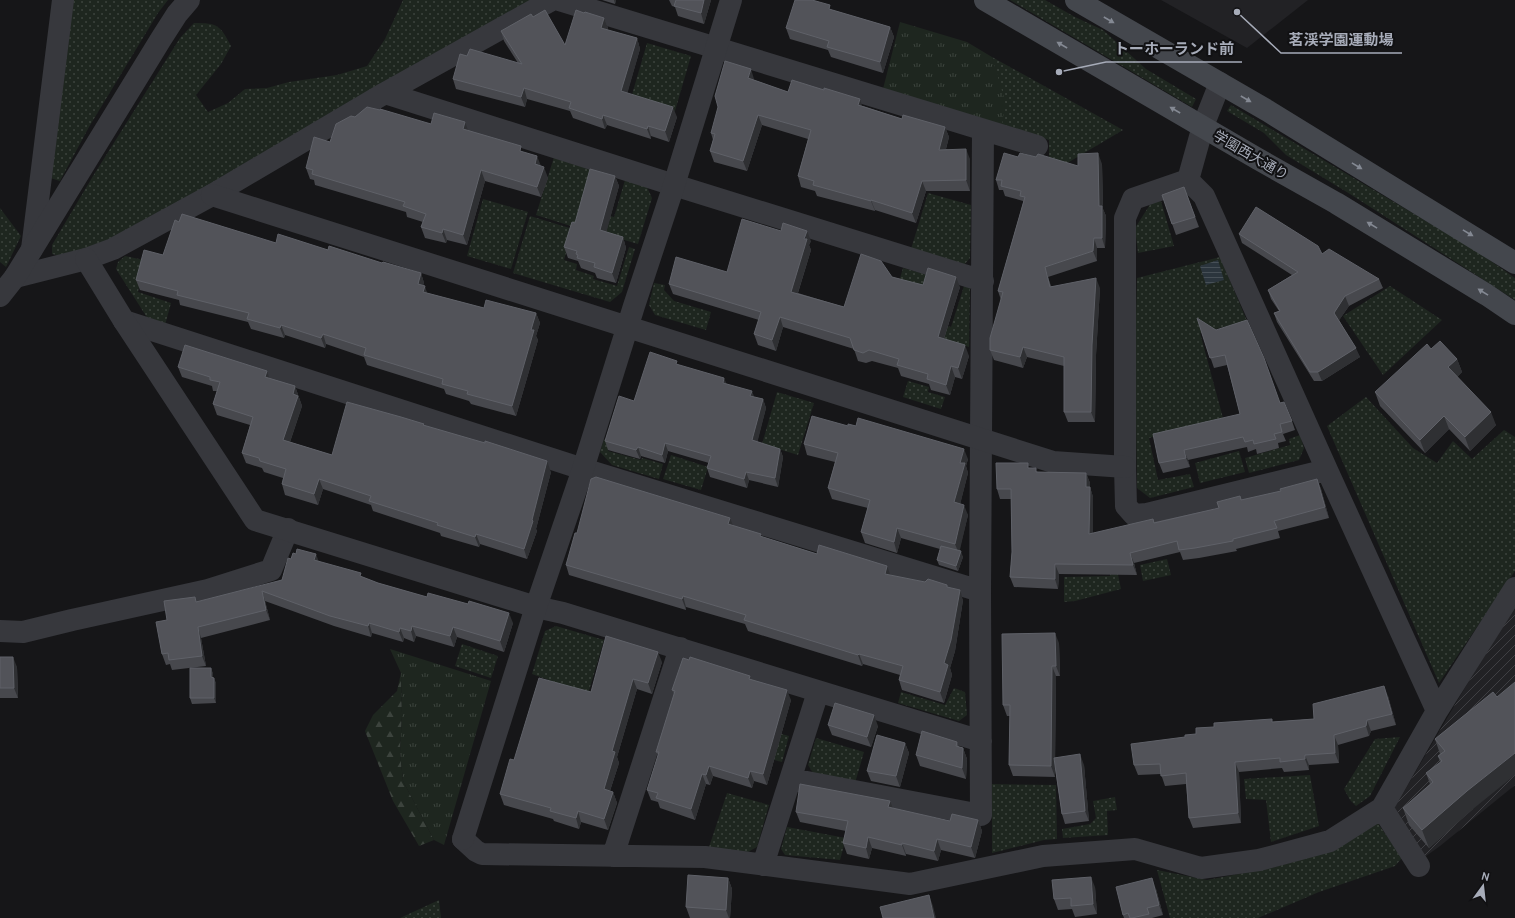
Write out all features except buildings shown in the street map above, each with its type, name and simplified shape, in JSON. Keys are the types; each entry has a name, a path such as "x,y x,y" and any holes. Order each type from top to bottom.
{"main road":[{"name":"学園西大通り","path":"985,0 1336,203 1487,295 1515,314"},
{"path":"1076,0 1268,111 1515,263"}],"street":[{"path":"32,249 63,0"},
{"path":"0,296 15,277 177,14 190,0"},
{"path":"15,277 86,259 113,249 212,195 385,93 552,0"},
{"path":"559,0 1037,146"},
{"path":"730,0 674,185 627,327 584,469 536,607 463,839 476,852 482,854 705,857 910,884 1043,856 1135,849 1201,868 1259,860 1330,841 1382,808 1437,711 1515,588"},
{"path":"1188,180 1203,126 1220,83"},
{"path":"385,93 983,281"},
{"path":"791,779 981,815 980,591 983,130"},
{"path":"1188,180 1133,199 1125,218 1126,506 1134,514 1147,514 1326,470"},
{"path":"1188,180 1204,196 1326,470 1437,711"},
{"path":"212,195 982,441 1053,462 1125,467"},
{"path":"86,259 124,321 254,520 288,529 536,607 563,612 818,692 981,741"},
{"path":"124,321 584,469 980,591"},
{"path":"0,631 23,632 208,590 271,570 288,529"},
{"path":"613,856 680,648"},
{"path":"763,865 818,692"},
{"path":"1382,808 1419,866"}],"shaded area":[{"path":"1161,0 1308,0 1247,48"},
{"path":"1218,260 1224,280 1206,285 1200,266"},
{"path":"1515,609 1515,785 1440,846 1426,856 1421,855 1392,812 1463,691"}],"green space":[{"path":"73,0 168,0 158,13 89,127 60,181 47,177"},
{"path":"403,0 536,0 184,200 102,244 65,257 52,254 52,245 93,176 180,38 194,23 213,25 221,29 231,46 221,64 196,95 208,112 228,103 245,89 267,88 289,82 337,75 367,66 385,39"},
{"path":"1010,0 1045,0 1075,17 1103,30 1146,69 1196,99 1192,107"},
{"path":"900,22 967,42 992,57 1005,101 1002,126 883,89"},
{"path":"647,43 691,56 675,111 631,98"},
{"path":"992,57 1123,130 1064,165 1049,159 1049,140 1002,126"},
{"path":"1231,105 1478,252 1515,278 1515,300 1350,194 1286,155 1264,133 1227,111"},
{"path":"554,157 592,169 574,227 536,215"},
{"path":"625,180 647,187 652,198 638,244 586,229 599,213 614,217"},
{"path":"928,193 971,205 970,258 964,265 911,249"},
{"path":"483,199 528,212 511,269 467,256"},
{"path":"1161,201 1174,246 1138,253 1135,228 1151,203"},
{"path":"0,208 21,236 6,267 0,262"},
{"path":"530,216 573,229 564,260 577,264 576,270 594,276 593,279 617,286 629,247 635,249 622,292 610,302 513,273"},
{"path":"125,256 144,260 138,292 171,303 165,325 148,319 116,269 118,262"},
{"path":"1220,257 1247,321 1200,333 1223,418 1149,438 1158,480 1190,474 1194,487 1150,498 1137,488 1135,353 1137,278"},
{"path":"903,268 928,275 913,327 888,320"},
{"path":"654,283 665,285 664,290 674,301 711,312 706,330 655,315 649,305"},
{"path":"964,286 970,288 969,347 915,331 919,319 951,327"},
{"path":"1390,286 1442,320 1383,375 1343,316"},
{"path":"908,381 929,387 928,392 945,397 941,409 903,397"},
{"path":"777,392 814,403 798,455 762,444"},
{"path":"1366,397 1413,448 1437,463 1453,441 1472,459 1504,430 1515,437 1515,571 1439,683 1327,426"},
{"path":"1300,435 1304,448 1299,460 1249,473 1245,458 1290,445 1289,439"},
{"path":"604,439 610,441 608,451 663,464 659,479 612,465 600,452"},
{"path":"1239,451 1245,472 1200,483 1195,463"},
{"path":"671,455 708,467 701,490 663,479"},
{"path":"1167,559 1171,575 1143,581 1140,565"},
{"path":"1115,560 1121,589 1075,601 1064,602 1064,577 1110,576 1110,562"},
{"path":"556,626 604,640 588,694 532,674 545,631"},
{"path":"462,644 498,656 491,678 455,666"},
{"path":"390,649 491,681 444,845 434,840 403,781 400,752 402,715 401,673"},
{"path":"401,673 402,715 400,752 403,781 434,840 419,846 393,801 365,731 373,715 397,691"},
{"path":"954,688 965,692 967,715 959,721 898,703 901,692 945,705"},
{"path":"736,722 789,736 782,762 729,748"},
{"path":"1400,737 1370,796 1356,806 1350,800 1344,789 1375,739"},
{"path":"816,738 864,752 855,783 813,773 808,765"},
{"path":"1310,775 1319,826 1271,842 1266,800 1246,799 1244,779"},
{"path":"992,784 1056,785 1057,839 1044,840 992,853"},
{"path":"727,793 769,805 757,847 746,853 709,847"},
{"path":"1115,797 1117,810 1107,811 1108,835 1063,838 1062,829 1090,824 1096,818 1093,801"},
{"path":"1377,822 1402,858 1395,866 1319,892 1258,918 1170,918 1157,870 1207,880 1275,867 1334,850"},
{"path":"787,827 846,838 840,860 785,855 781,849"},
{"path":"439,900 441,918 400,918"}],"place":[{"name":"茗渓学園運動場","path":"1237,12"},
{"name":"トーホーランド前","path":"1059,72"}]}
